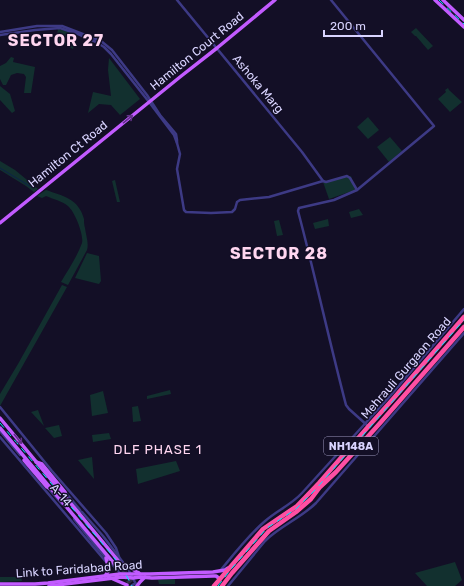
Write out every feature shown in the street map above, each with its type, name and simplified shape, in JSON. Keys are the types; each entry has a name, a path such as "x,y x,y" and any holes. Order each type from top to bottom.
{"highway":[{"name":"Mehrauli Gurgaon Road","path":"222,586 269,531 296,512 320,487 336,476 345,458 366,425 464,317"},
{"name":"Mehrauli Gurgaon Road","path":"214,586 263,528 297,506 381,422 405,397 464,327"}],"main road":[{"name":"Hamilton Court Road","path":"150,101 275,0"},
{"path":"435,0 464,27"},
{"path":"444,1 464,20"},
{"name":"Hamilton Ct Road","path":"0,223 150,101"},
{"path":"0,418 36,461 42,464 119,566"},
{"path":"0,429 55,492 87,532 119,566 140,574"},
{"path":"17,448 20,455 47,487 55,492"},
{"path":"106,558 109,571 107,577 128,586"},
{"name":"Link to Faridabad Road","path":"133,576 140,574 213,572 225,570 231,566"},
{"name":"Link to Faridabad Road","path":"49,586 121,575 152,578 216,576 220,580"},
{"name":"Link to Faridabad Road","path":"0,584 41,584 107,577"},
{"path":"137,585 145,577"}],"street":[{"name":"Ashoka Marg","path":"177,0 302,152 323,181"},
{"path":"219,571 254,532 275,513 297,498 366,425 349,410 345,404 298,209 334,200 357,190 434,127 434,125 331,0"},
{"path":"0,32 37,26 62,26 98,40 112,50 150,101"},
{"path":"0,35 60,28 96,42 104,47 176,134 180,158 177,169 185,212 232,212 235,210 237,202 240,200 269,196 347,176 349,176 357,190"},
{"path":"408,378 464,309"},
{"path":"228,586 264,541 278,529 312,507 325,494 336,476 405,397 464,333"},
{"path":"0,407 52,471 106,533 116,548 119,557 119,566 121,575 128,586 134,584 137,585 133,576 119,566 106,558 83,532 68,508"},
{"path":"0,429 20,455"},
{"name":"A-14","path":"0,437 83,532 108,565"},
{"path":"47,487 73,517"},
{"path":"66,495 119,557"},
{"path":"75,509 82,512"}],"green space":[{"path":"416,28 433,46 428,50 411,32"},
{"path":"58,29 78,34 73,49 56,40"},
{"path":"11,57 14,58 13,62 35,67 31,93 24,93 26,77 24,74 17,73 11,75 6,85 3,85 0,79 0,66 6,63"},
{"path":"109,58 140,99 120,115 111,105 99,104 88,113 93,92 111,96 108,70"},
{"path":"0,86 10,94 15,111 12,113 0,100"},
{"path":"448,88 462,102 450,112 438,99 446,92 445,90"},
{"path":"368,117 379,130 368,139 357,127"},
{"path":"390,137 402,151 389,162 377,147"},
{"path":"0,161 15,170 38,189 34,192 0,170"},
{"path":"351,176 355,190 329,199 323,182"},
{"path":"115,180 120,202 117,202 112,181"},
{"path":"46,190 70,199 82,212 84,219 88,247 68,285 61,282 80,248 82,243 82,235 76,218 68,206 60,201 46,196 42,198 37,196"},
{"path":"359,209 363,215 351,218 349,212"},
{"path":"328,219 329,226 315,229 313,223"},
{"path":"279,220 283,235 277,236 274,221"},
{"path":"87,253 99,256 101,281 99,284 75,278"},
{"path":"62,285 67,287 0,406 0,394"},
{"path":"170,390 171,394 147,399 147,396"},
{"path":"103,391 108,413 92,416 90,395"},
{"path":"138,406 141,421 133,422 132,407"},
{"path":"38,410 44,426 31,412"},
{"path":"59,425 62,436 54,438 45,428"},
{"path":"109,433 111,439 93,442 92,435"},
{"path":"92,457 94,479 78,460"},
{"path":"176,461 180,471 138,484 136,469"},
{"path":"455,562 462,580 455,586 427,586 415,573"},
{"path":"0,577 21,577 22,581 0,582"},
{"path":"175,579 175,584 159,584 158,580"}],"waterway":[{"path":"0,168 33,188"}],"tunnel":[{"path":"121,565 134,586"},
{"path":"118,567 131,586"}],"railway":[{"path":"439,0 464,24"},
{"path":"218,586 267,528 296,509 315,490 464,320"},
{"path":"0,423 112,555 132,586"}],"district":[{"name":"SECTOR 27","path":"56,40"},
{"name":"SECTOR 28","path":"279,253"},
{"name":"DLF PHASE 1","path":"158,449"}]}
